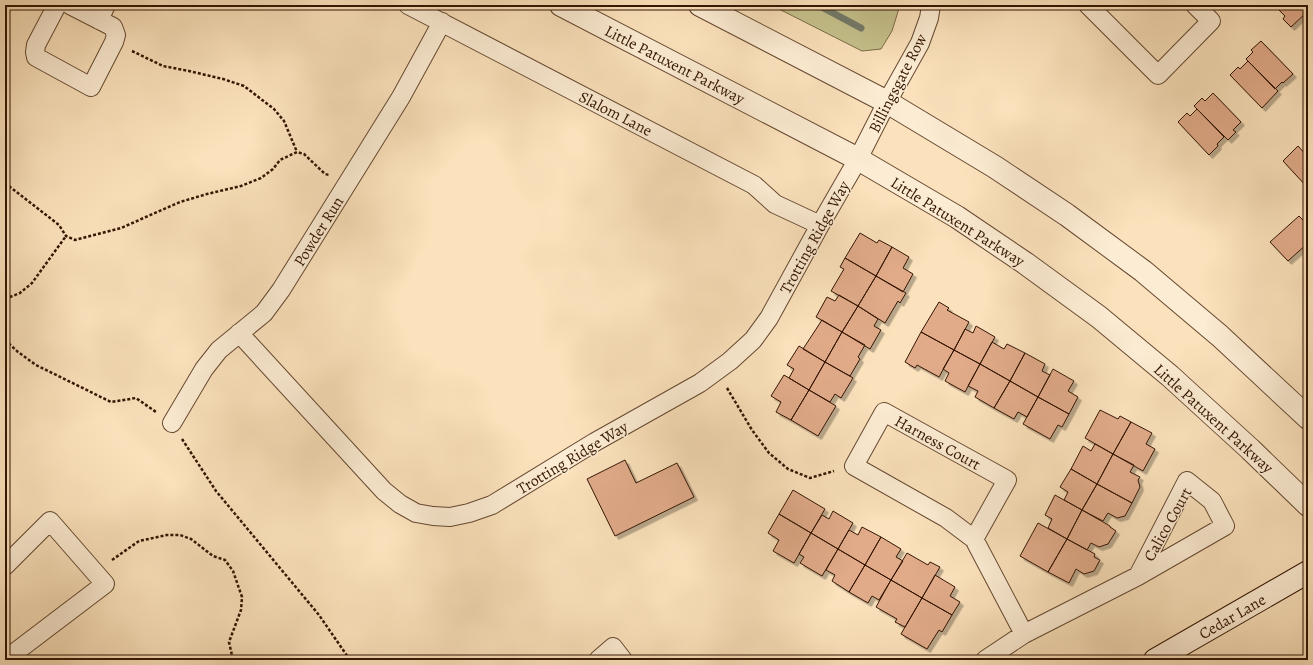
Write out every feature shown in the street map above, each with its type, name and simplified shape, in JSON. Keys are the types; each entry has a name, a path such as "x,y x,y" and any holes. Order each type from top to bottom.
{"street":[{"path":"57,5 36,46 36,57 91,87 114,42 116,35 113,27 103,13 70,5"},
{"name":"Slalom Lane","path":"408,5 754,185 775,204 820,225"},
{"name":"Little Patuxent Parkway","path":"561,5 858,159 957,217 1099,316 1170,376 1250,449 1308,505"},
{"path":"700,5 887,102 995,167 1067,215 1143,271 1220,336 1308,418"},
{"name":"Billingsgate Row","path":"858,159 887,102 920,43 929,18 931,5"},
{"path":"1088,5 1158,75 1211,21 1195,5"},
{"name":"Powder Run","path":"172,423 204,369 219,350 264,313 277,296 401,97 442,22"},
{"name":"Trotting Ridge Way","path":"239,333 384,491 400,504 416,513 450,517 469,513 492,505 595,442 700,383 730,361 753,340 769,318 858,159"},
{"name":"Harness Court","path":"854,466 884,412 1007,480 974,538"},
{"path":"854,466 946,518 974,538 1024,634"},
{"name":"Calico Court","path":"985,660 1024,634 1138,576 1225,526 1212,501 1188,481 1138,576"},
{"path":"5,566 50,521 105,584 5,660"},
{"name":"Cedar Lane","path":"1156,660 1308,572"},
{"path":"598,660 613,647 623,660"}],"path":[{"path":"114,42 163,66 210,75 244,86 270,105 281,117 297,152"},
{"path":"5,182 59,225 66,236 75,240 114,230 154,215 180,202 241,186 261,178 273,169 280,160 297,152 304,154 325,174 348,184"},
{"path":"5,299 20,293 32,283 66,236"},
{"path":"5,340 36,366 111,402 136,398 172,423 216,491 319,615 350,660"},
{"path":"718,370 731,396 752,430 769,453 788,469 810,478 854,466"},
{"path":"95,572 139,541 167,534 191,538 214,556 225,560 233,571 242,597 240,610 229,642 233,660"}],"shaded area":[{"path":"771,5 900,5 892,31 881,49 862,51"}],"building":[{"path":"1274,5 1282,5 1278,9"},
{"path":"1282,5 1308,5 1308,11 1291,27 1283,19 1285,16 1278,9"},
{"path":"1261,41 1293,74 1275,89 1246,59 1253,52 1251,50"},
{"path":"1248,61 1278,91 1262,108 1230,75 1238,67 1240,69"},
{"path":"1213,93 1241,122 1233,130 1236,132 1228,140 1194,106 1202,98 1205,101"},
{"path":"1197,109 1224,137 1209,155 1178,122 1187,113 1190,116"},
{"path":"1298,146 1308,157 1308,188 1283,161"},
{"path":"1299,216 1307,224 1304,227 1308,232 1308,243 1288,261 1270,242"},
{"path":"860,233 877,243 879,240 892,247 876,276 845,258"},
{"path":"892,247 909,257 903,268 913,274 903,292 876,276"},
{"path":"845,258 876,276 858,306 831,291 844,269 840,267"},
{"path":"876,276 906,293 900,303 898,301 885,323 858,306"},
{"path":"839,295 858,306 842,332 816,317 827,297 835,301"},
{"path":"939,302 949,308 947,310 969,322 954,350 921,332"},
{"path":"858,306 878,319 874,326 881,330 870,349 842,332"},
{"path":"822,320 842,332 825,362 803,349"},
{"path":"976,326 995,337 980,364 954,350 965,329 973,333"},
{"path":"842,332 865,345 858,357 860,359 850,376 825,362"},
{"path":"921,332 954,350 939,377 917,365 915,368 905,362"},
{"path":"992,342 1004,349 1007,344 1025,353 1010,381 980,364"},
{"path":"799,346 825,362 809,390 789,378 794,369 787,365"},
{"path":"954,350 980,364 965,392 945,381 949,373 943,369"},
{"path":"1025,353 1045,364 1042,371 1050,375 1038,397 1010,381"},
{"path":"825,362 853,378 841,398 835,394 830,402 809,390"},
{"path":"980,364 1010,381 994,408 975,397 978,391 968,386"},
{"path":"1053,369 1074,381 1068,391 1078,397 1069,414 1038,397"},
{"path":"784,375 809,390 791,420 776,412 781,402 771,396"},
{"path":"1010,381 1038,397 1027,417 1018,412 1014,419 994,408"},
{"path":"809,390 836,406 818,436 791,420"},
{"path":"1038,397 1069,414 1062,427 1058,425 1050,439 1023,424"},
{"path":"1100,410 1118,419 1120,416 1131,422 1113,454 1085,438"},
{"path":"1131,422 1152,433 1146,444 1155,449 1143,471 1113,454"},
{"path":"1095,444 1113,454 1097,484 1071,469 1083,446 1091,451"},
{"path":"1113,454 1134,465 1130,472 1140,477 1138,480 1140,487 1132,503 1097,484"},
{"path":"625,460 636,483 677,463 694,497 615,536 587,479"},
{"path":"1071,469 1097,484 1082,510 1064,500 1068,492 1060,487"},
{"path":"1097,484 1132,503 1125,516 1117,518 1108,513 1103,521 1082,510"},
{"path":"793,490 825,509 811,533 779,514"},
{"path":"1055,495 1082,510 1067,539 1048,528 1052,519 1045,515"},
{"path":"1082,510 1116,531 1108,544 1099,547 1091,543 1087,550 1067,539"},
{"path":"833,511 853,523 838,549 811,533 822,515 829,519"},
{"path":"779,514 811,533 794,563 773,551 779,540 768,533"},
{"path":"1038,523 1067,539 1048,572 1020,556"},
{"path":"862,527 881,537 865,565 838,549 849,530 858,535"},
{"path":"811,533 838,549 822,576 800,563 804,557 799,554"},
{"path":"881,537 901,549 896,557 903,561 891,580 865,565"},
{"path":"1067,539 1095,554 1094,557 1100,560 1094,571 1084,574 1076,569 1069,583 1048,572"},
{"path":"838,549 865,565 849,592 832,581 835,575 826,570"},
{"path":"907,553 928,565 930,562 940,567 922,598 891,580"},
{"path":"865,565 891,580 879,600 872,596 868,603 849,592"},
{"path":"935,575 955,587 950,596 960,602 952,615 922,598"},
{"path":"891,580 922,598 905,627 895,622 897,619 876,607"},
{"path":"922,598 952,615 942,632 939,630 927,649 901,634"}],"waterway":[{"path":"818,5 861,28"}]}
